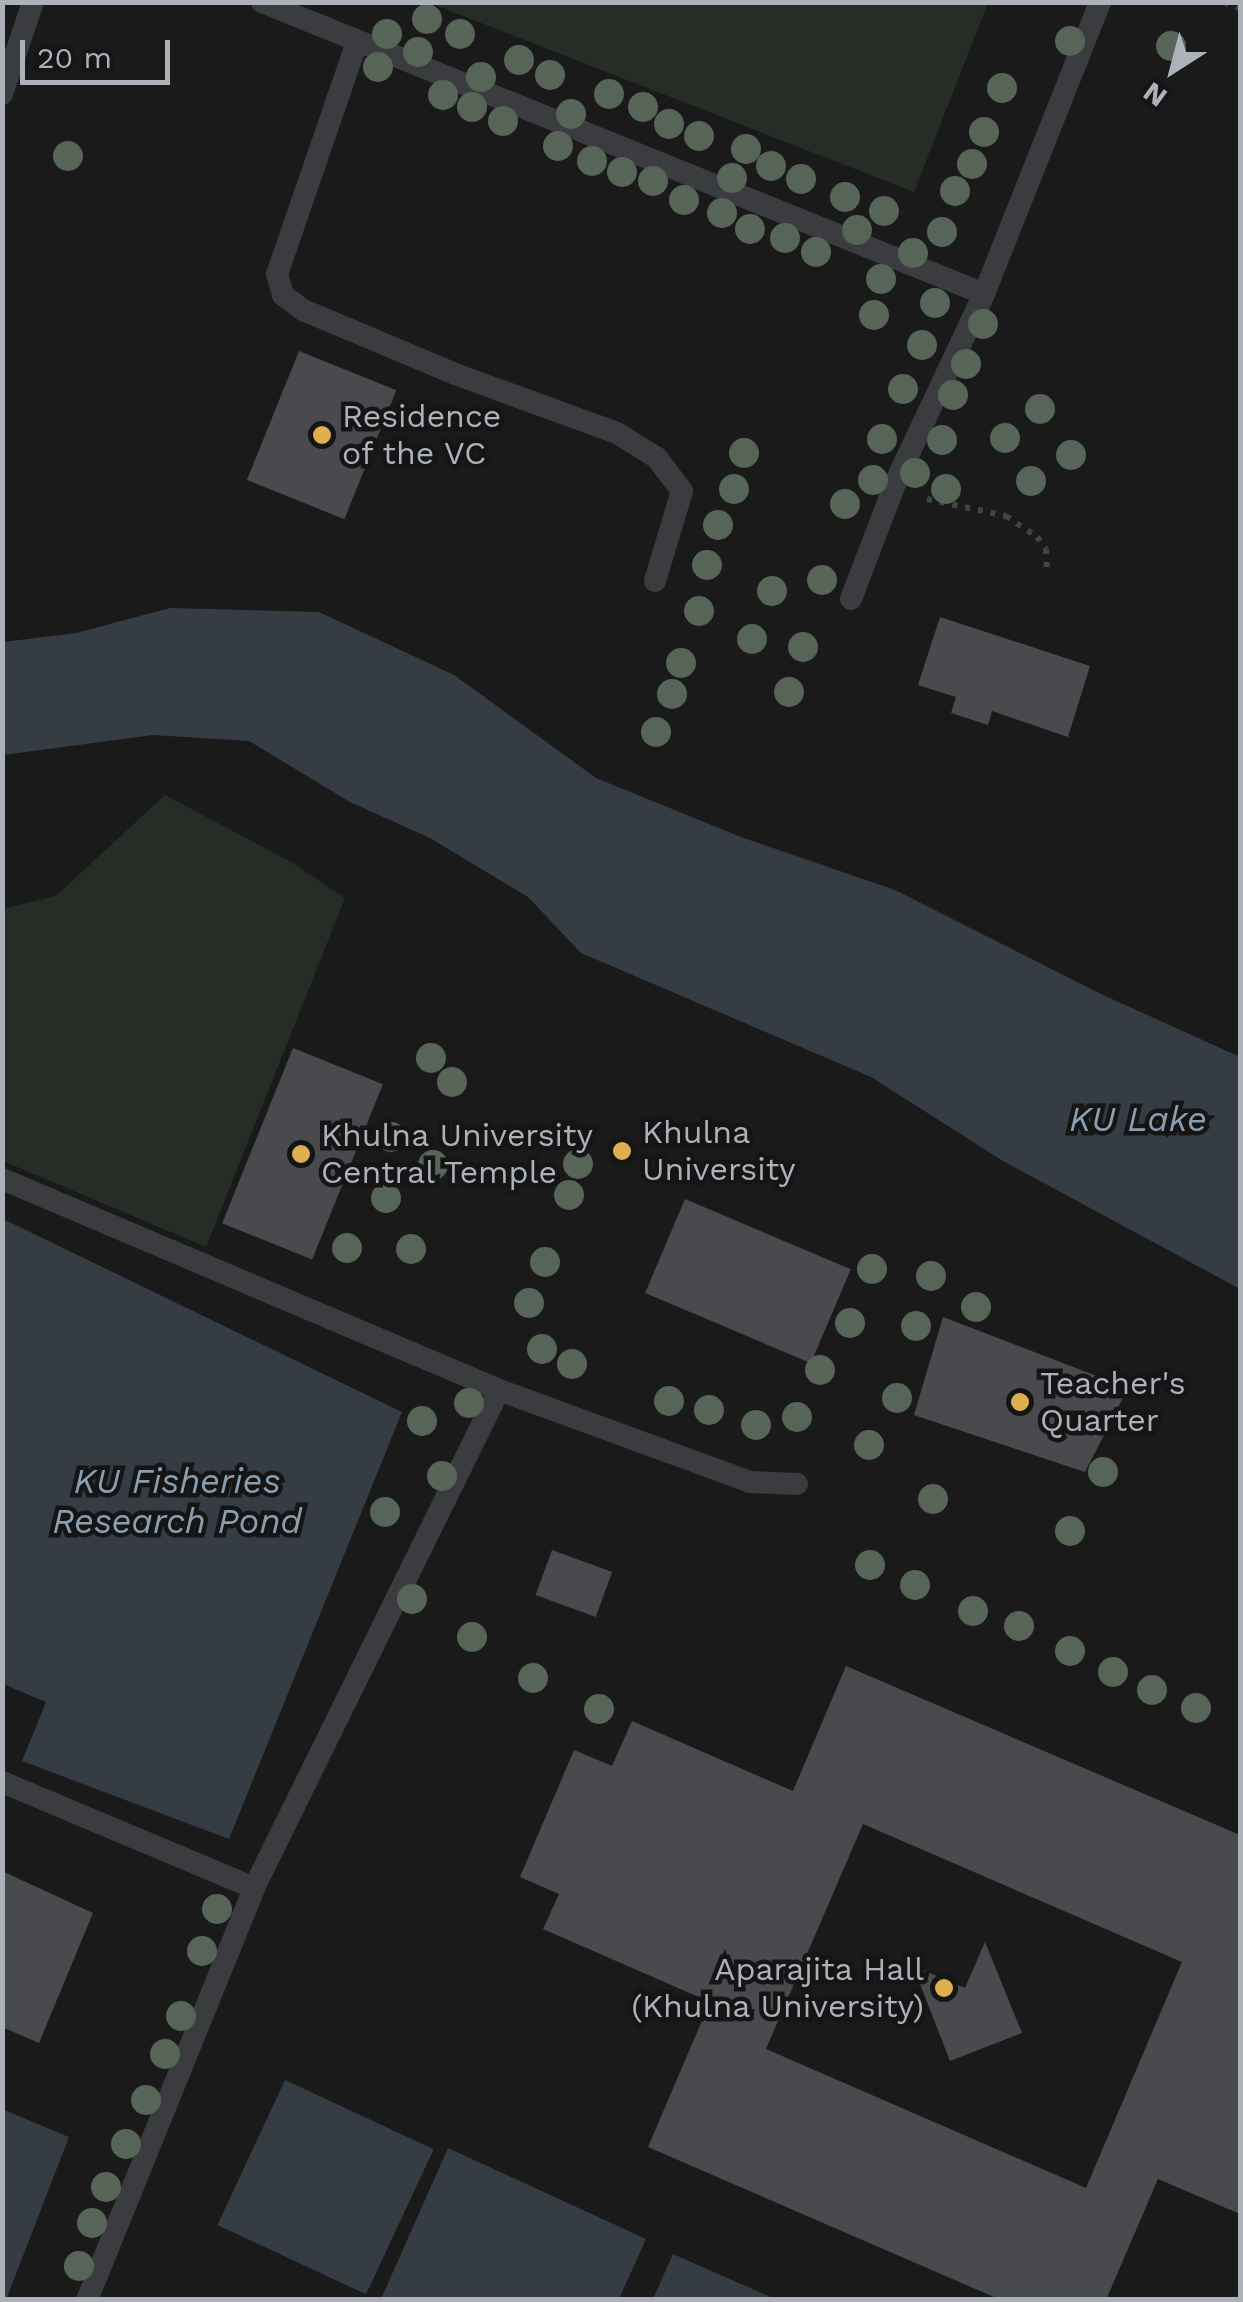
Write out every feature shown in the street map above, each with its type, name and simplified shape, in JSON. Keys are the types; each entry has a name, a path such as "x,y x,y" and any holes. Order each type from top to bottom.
{"lane":[{"path":"2,94 33,2"},
{"path":"262,2 984,294"},
{"path":"852,599 896,480 984,294 1100,2"},
{"path":"357,42 276,274 283,295 303,310 422,360 617,433 658,458 682,490 655,582"},
{"path":"2,1179 499,1390 750,1482 797,1484"},
{"path":"87,2300 254,1888 499,1390"},
{"path":"2,1782 254,1888"}],"path":[{"path":"1224,2 1240,8"},
{"path":"896,480 919,496 1006,516 1037,537 1046,548 1048,567"}],"shaded area":[{"path":"988,2 914,192 430,3"},
{"path":"165,795 293,863 345,898 206,1247 3,1161 3,909 56,896"}],"water":[{"name":"KU Lake","path":"170,608 319,612 454,675 596,778 741,837 895,890 1101,994 1240,1057 1240,1289 1003,1161 871,1077 581,953 528,897 430,838 350,802 249,741 153,735 3,755 3,642 76,633"},
{"name":"KU Fisheries Research Pond","path":"3,1219 402,1412 229,1839 22,1761 46,1702 3,1684"},
{"path":"285,2080 434,2149 366,2294 217,2225"},
{"path":"2,2109 69,2137 6,2300 2,2299"},
{"path":"448,2148 646,2239 619,2299 381,2299"},
{"path":"673,2254 775,2299 653,2299"}],"building":[{"name":"Residence of the VC","path":"299,351 396,390 344,519 247,480"},
{"path":"940,617 1090,666 1068,737 992,711 988,725 951,713 956,697 918,685"},
{"name":"Khulna University Central Temple","path":"293,1048 383,1084 312,1260 222,1223"},
{"path":"685,1199 851,1269 811,1363 645,1293"},
{"name":"Teacher's Quarter","path":"943,1317 1128,1388 1085,1472 914,1415"},
{"path":"552,1550 612,1572 596,1617 536,1595"},
{"name":"Aparajita Hall (Khulna University)","path":"846,1666 1240,1835 1240,2214 1158,2179 1106,2300 1001,2300 648,2147 710,2002 543,1929 559,1894 520,1877 574,1750 612,1766 632,1721 793,1791","holes":["863,1824 1182,1962 1086,2188 766,2049"]},
{"path":"2,1871 93,1913 39,2043 2,2027"},
{"path":"985,1942 1022,2033 950,2061 913,1966 965,1988"}],"place":[{"name":"Residence of the VC","path":"322,435"},
{"name":"Khulna University","path":"622,1151"},
{"name":"Khulna University Central Temple","path":"301,1154"},
{"name":"Teacher's Quarter","path":"1020,1402"},
{"name":"Aparajita Hall (Khulna University)","path":"944,1988"}]}
